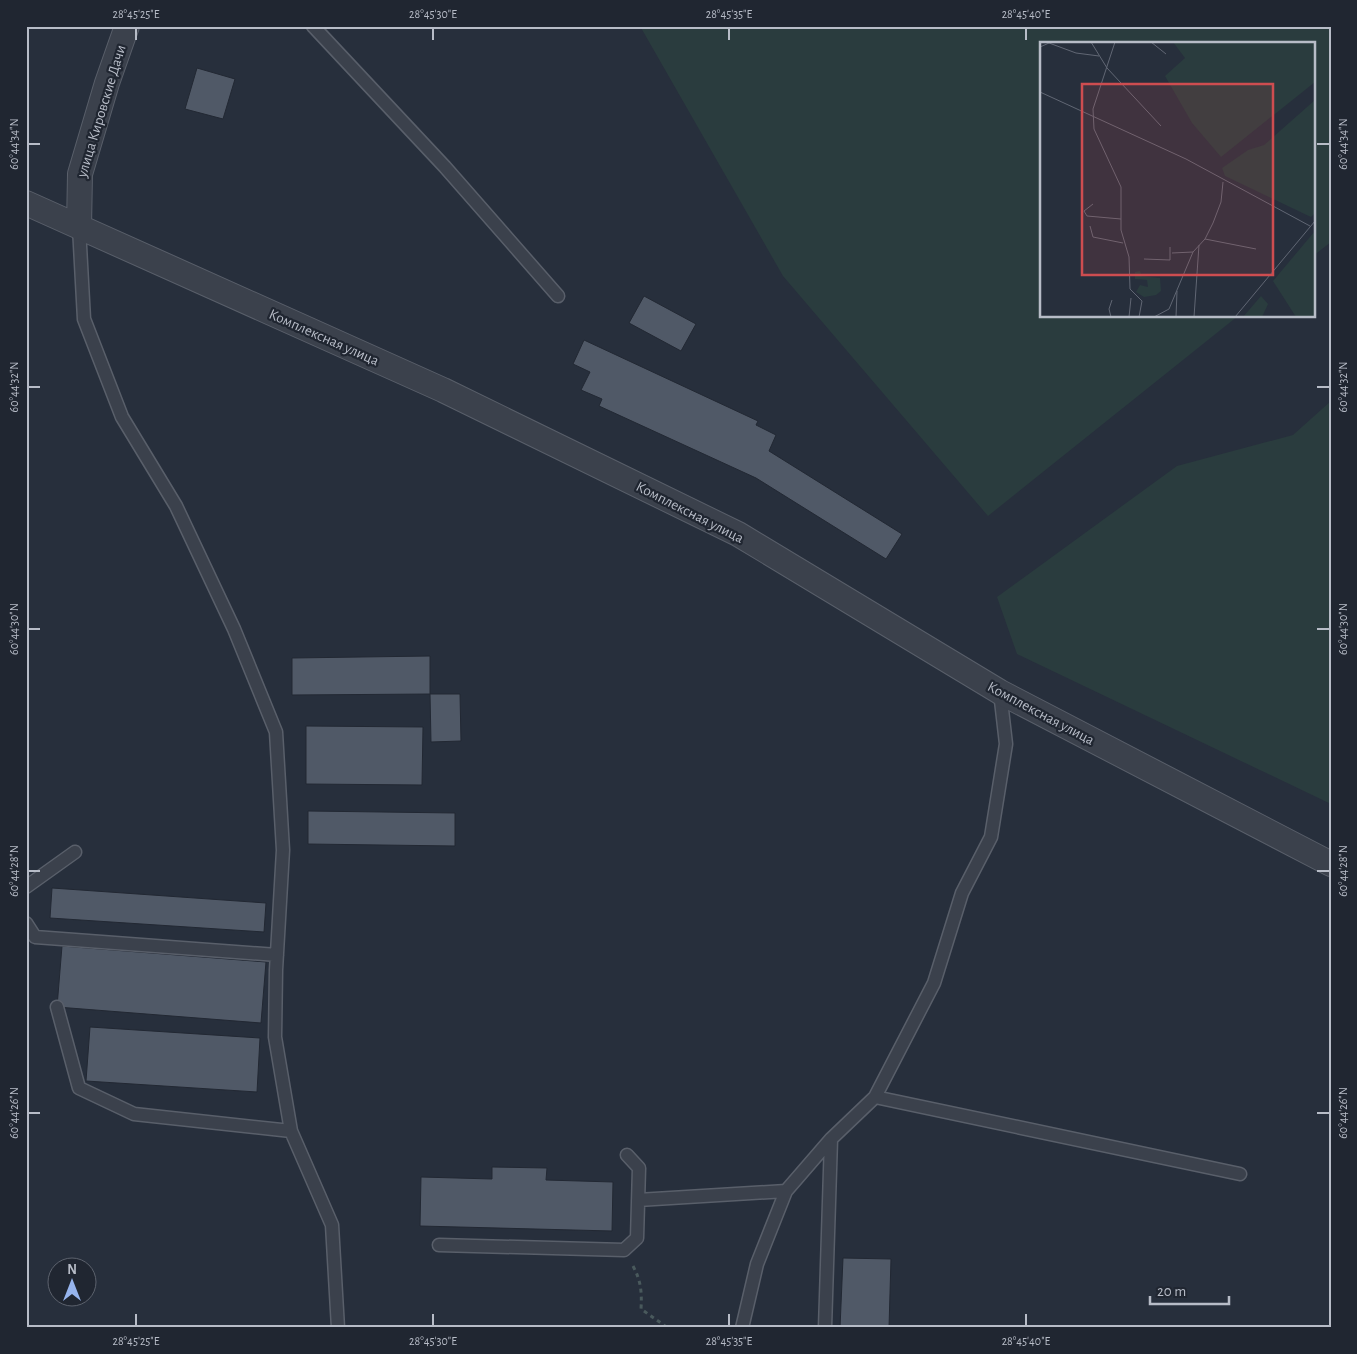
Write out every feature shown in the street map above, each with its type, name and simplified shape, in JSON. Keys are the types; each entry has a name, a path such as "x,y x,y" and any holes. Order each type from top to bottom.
{"street":[{"name":"улица Кировские Дачи","path":"79,227 80,174 107,83 127,26"},
{"name":"Комплексная улица","path":"26,203 443,390 738,534 1000,692 1331,864"}],"lane":[{"path":"313,26 445,167 558,296"},
{"path":"79,227 84,320 118,408 176,506 234,629 276,732 283,850 277,955 275,1038 291,1131 332,1225 338,1328"},
{"path":"742,1328 756,1264 786,1191 831,1140 875,1097 934,983 962,893 991,837 1006,744 1000,692"},
{"path":"26,887 75,852"},
{"path":"26,923 35,937 277,955"},
{"path":"57,1007 79,1088 134,1114 291,1131"},
{"path":"875,1097 1240,1174"},
{"path":"825,1328 831,1140"},
{"path":"439,1245 624,1250 637,1238 639,1168 626,1155"},
{"path":"638,1200 786,1191"}],"path":[{"path":"624,1250 642,1289 641,1309 668,1328"}],"shaded area":[{"path":"640,26 1331,26 1331,242 1314,255 1314,42 1040,42 1040,318 1236,318 988,516 783,276"},
{"path":"1331,401 1331,804 1017,654 997,597 1177,466 1293,435"}],"building":[{"path":"197,68 235,79 223,119 185,109"},
{"path":"644,296 696,324 681,351 629,323"},
{"path":"584,340 758,421 756,425 776,435 769,451 902,534 886,559 756,478 599,406 602,399 581,390 590,372 573,364"},
{"path":"430,656 430,694 292,695 292,658"},
{"path":"430,694 460,694 461,741 431,742"},
{"path":"306,726 423,727 422,785 306,784"},
{"path":"308,811 455,813 455,846 308,844"},
{"path":"52,888 266,903 264,932 50,918"},
{"path":"62,946 266,962 261,1023 57,1007"},
{"path":"90,1027 260,1038 257,1092 86,1081"},
{"path":"492,1167 547,1168 546,1180 613,1182 612,1231 420,1226 421,1177 492,1179"},
{"path":"843,1258 891,1259 889,1328 840,1328"}]}
